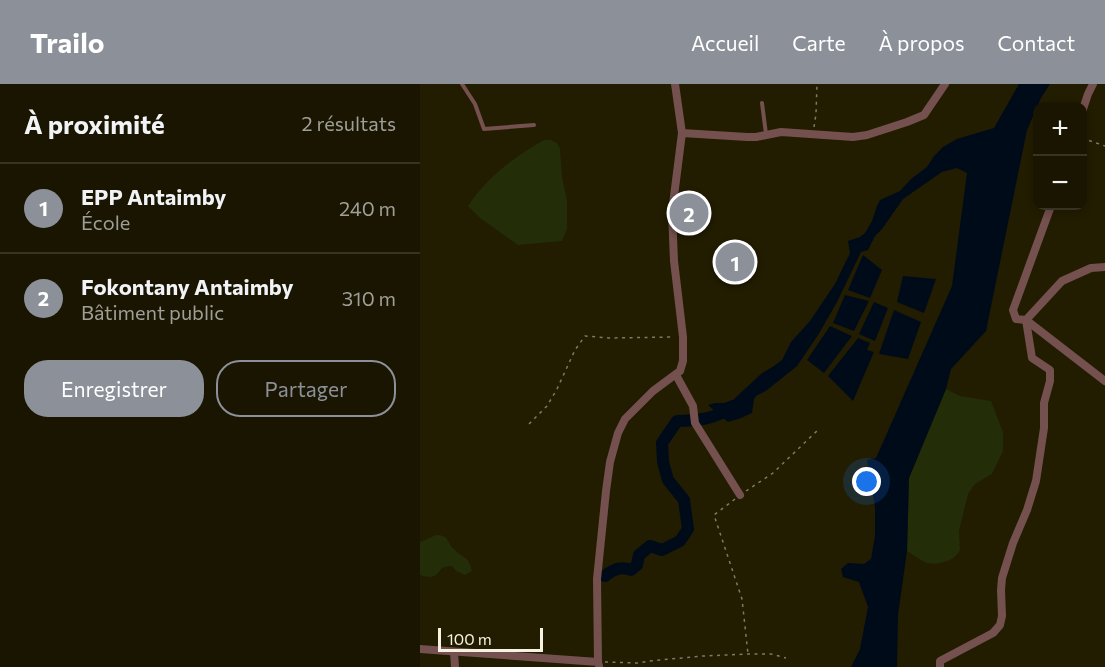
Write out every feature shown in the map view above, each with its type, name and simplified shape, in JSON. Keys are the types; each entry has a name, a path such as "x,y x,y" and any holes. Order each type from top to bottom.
{"street":[{"path":"420,649 554,663 599,664 597,581 610,462 618,433 625,419 653,391 676,375 682,366 683,337 674,261 672,212 682,133 675,84"},
{"path":"682,133 747,137 781,132 853,137 867,135 924,115 945,84"},
{"path":"1086,102 1093,84"},
{"path":"1050,210 1014,310 1016,319 1026,320 1105,381"},
{"path":"1026,320 1062,281 1091,268 1105,267"},
{"path":"940,667 940,661 993,633 1000,626 1002,578 1036,481 1044,428 1044,403 1050,381 1050,370 1032,358 1026,320"},
{"path":"676,375 693,406 695,421 740,495"},
{"path":"454,652 455,667"},
{"path":"502,656 503,667"}],"lane":[{"path":"462,84 475,104 484,129 534,125"},
{"path":"762,103 766,135"}],"path":[{"path":"813,134 817,84"},
{"path":"1087,139 1105,146"},
{"path":"530,424 547,406 575,350 585,336 683,337"},
{"path":"748,654 742,599 714,515 773,473 820,428"},
{"path":"599,664 748,654 771,654 786,658"}],"green space":[{"path":"544,140 557,143 560,149 562,177 567,200 567,229 562,241 518,245 480,218 468,206 483,186 502,168"},
{"path":"946,389 960,396 991,401 1003,432 1003,451 992,474 975,484 968,494 959,531 960,550 954,558 933,564 924,562 907,551 909,478"},
{"path":"436,535 446,538 457,552 467,559 472,571 465,575 456,571 452,566 447,566 434,576 420,575 420,542"}],"water":[{"path":"1019,84 1050,84 1039,102 1033,102 1033,116 1027,130 986,331 951,369 946,389 909,478 907,551 898,615 897,667 851,667 860,649 868,607 859,582 843,577 841,569 848,563 864,564 871,559 875,536 875,507 867,460 876,458 952,286 967,173 957,168 942,172 903,199 875,236 868,250 861,252 837,302 797,366 756,396 752,413 728,422 708,405 733,400 762,373 782,360 791,342 810,321 835,284 850,253 848,241 865,233 880,200 900,191 927,167 943,147 957,139 994,128"},
{"path":"863,255 882,270 870,298 848,290"},
{"path":"903,276 936,279 924,313 897,302"},
{"path":"845,295 869,301 854,331 833,323"},
{"path":"874,302 888,308 875,341 859,334"},
{"path":"894,310 921,322 908,359 879,354"},
{"path":"830,326 852,336 824,373 807,360"},
{"path":"858,338 870,343 867,350 874,352 853,401 828,376"}],"waterway":[{"path":"605,576 618,569 631,570 637,565 639,555 650,546 662,550 680,541 688,529 684,500 668,480 663,462 662,443 677,421 706,418 720,414 733,406"}],"place":[{"name":"Fokontany Antaimby","path":"689,213"},
{"name":"EPP Antaimby","path":"735,262"}]}
